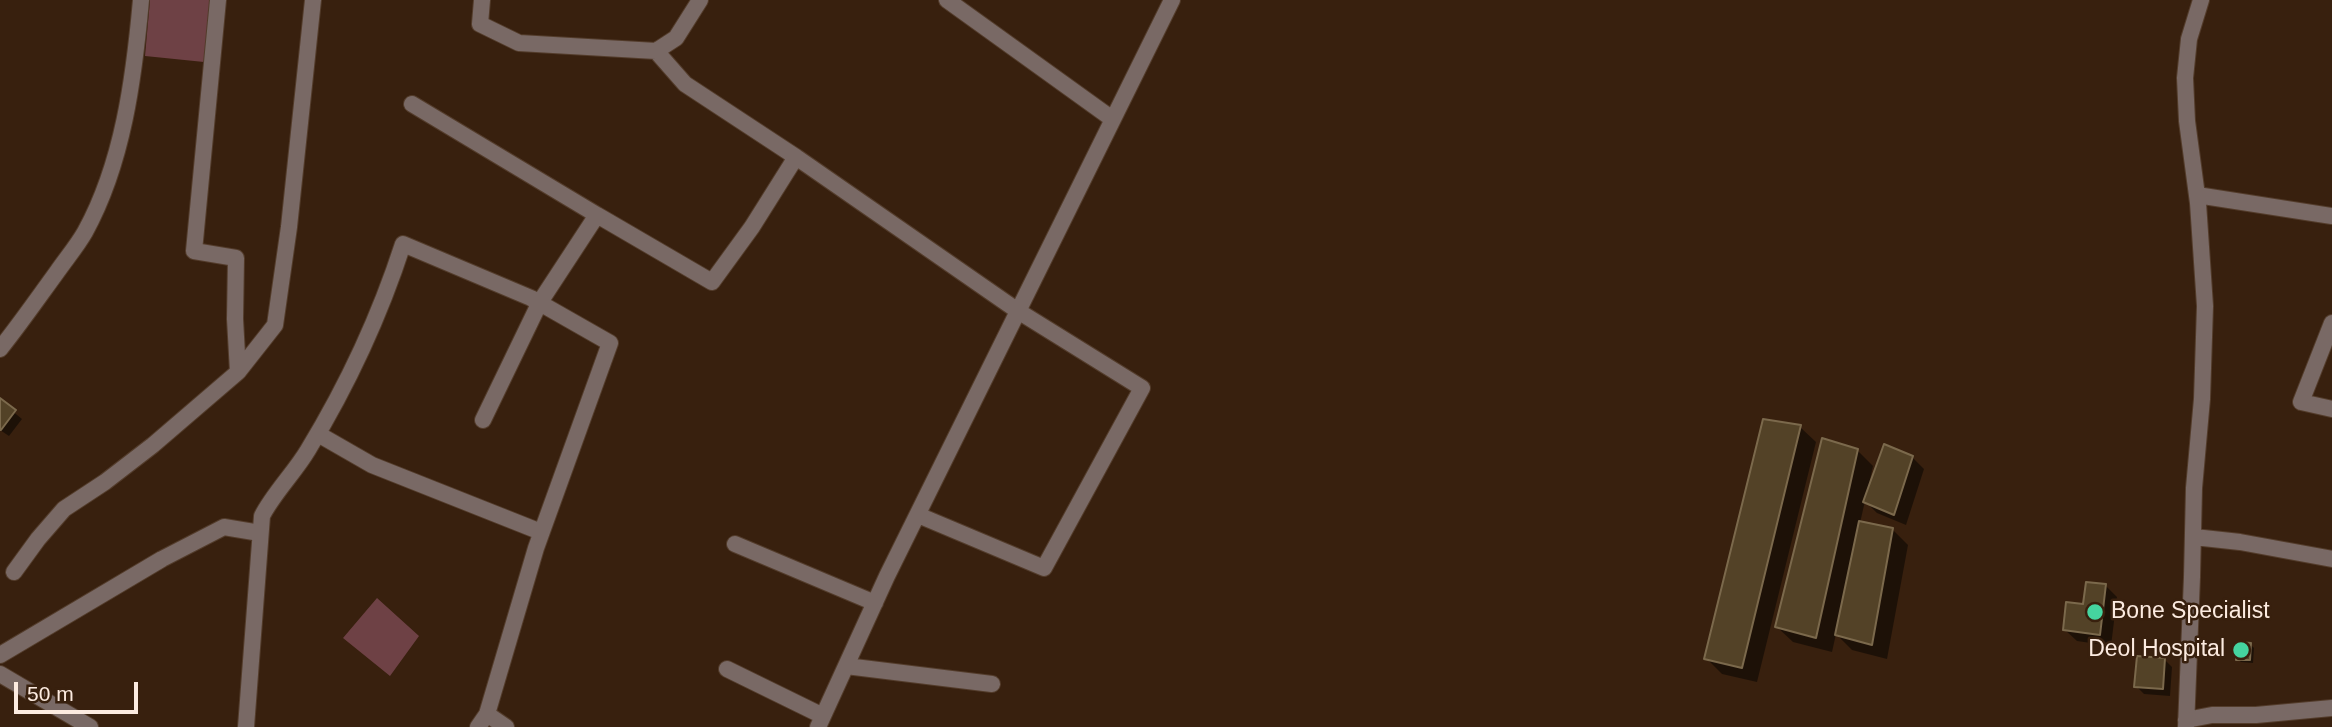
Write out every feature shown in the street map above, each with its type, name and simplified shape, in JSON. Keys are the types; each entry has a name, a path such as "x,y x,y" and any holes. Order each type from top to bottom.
{"street":[{"path":"0,349 84,234 99,203 121,134 130,92 137,52 141,0"},
{"path":"218,0 194,251 236,258 238,372"},
{"path":"14,572 38,538 64,509 153,445 238,372 275,325 289,227 313,0"},
{"path":"482,0 480,24 519,43 656,51 676,38 700,0"},
{"path":"947,0 1111,118"},
{"path":"727,669 821,722 875,603 1171,0"},
{"path":"2202,0 2189,39 2185,78 2205,306 2202,399 2194,488 2186,723 2212,715 2256,715 2332,708"},
{"path":"656,51 685,84 796,157 1018,311 1142,388 1044,568 918,515"},
{"path":"412,104 712,282 752,227 796,157"},
{"path":"2197,195 2332,216"},
{"path":"483,420 540,302 597,215"},
{"path":"246,727 262,516 318,434 374,320 403,244 540,302 610,343 541,532 483,721 506,727"},
{"path":"2332,323 2301,402 2332,409"},
{"path":"318,434 372,465 541,532"},
{"path":"0,655 152,564 223,527 260,533"},
{"path":"2194,537 2332,559"},
{"path":"736,544 875,603"},
{"path":"846,666 992,684"},
{"path":"0,674 90,727"}],"shaded area":[{"path":"150,0 210,0 204,62 145,56"},
{"path":"377,598 419,636 390,676 343,638"}],"building":[{"path":"0,398 16,410 1,430 0,430"},
{"path":"1763,419 1801,425 1742,668 1704,659"},
{"path":"1822,438 1858,449 1816,638 1775,627"},
{"path":"1884,444 1913,456 1894,515 1863,502"},
{"path":"1859,521 1893,528 1872,645 1835,635"},
{"path":"2086,582 2106,584 2100,635 2063,630 2066,602 2083,604"},
{"path":"2237,642 2251,643 2250,660 2236,660"},
{"path":"2137,656 2165,658 2163,689 2134,687"}],"place":[{"name":"Bone Specialist","path":"2095,612"},
{"name":"Deol Hospital","path":"2241,650"}]}
